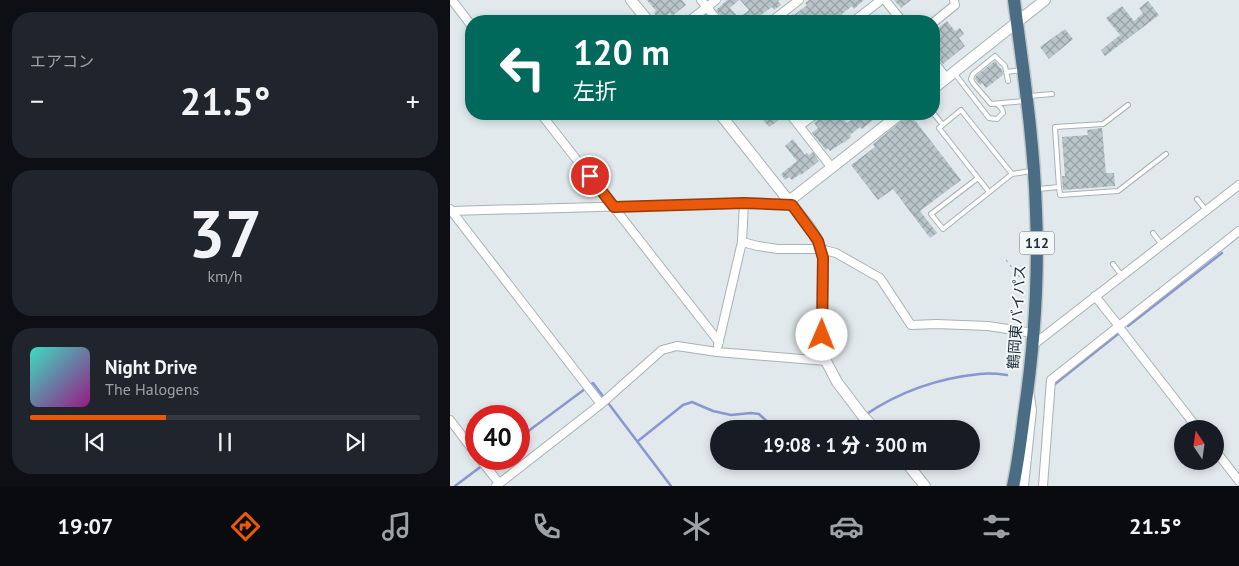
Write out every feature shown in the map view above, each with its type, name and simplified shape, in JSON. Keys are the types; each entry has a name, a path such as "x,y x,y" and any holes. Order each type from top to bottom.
{"highway":[{"name":"鶴岡東バイパス","path":"1012,486 1029,384 1037,251 1032,147 1014,0"}],"street":[{"path":"452,0 465,17"},
{"path":"631,0 643,15"},
{"path":"701,0 713,15"},
{"path":"697,15 716,0"},
{"path":"780,15 799,0"},
{"path":"862,15 883,0 897,15"},
{"path":"940,17 955,5 954,0"},
{"path":"940,83 1045,0"},
{"path":"940,67 950,75"},
{"path":"546,120 719,342"},
{"path":"725,120 814,235 823,258 822,335 826,361 837,382 867,420"},
{"path":"794,120 832,168"},
{"path":"799,126 808,120"},
{"path":"450,210 791,203 892,120"},
{"path":"742,242 778,249 820,249 836,253 880,278 911,325 988,326 1033,339 1122,276 1239,185"},
{"path":"716,352 742,242 744,203"},
{"path":"450,210 602,404"},
{"path":"1043,486 1051,380 1239,231"},
{"path":"1095,296 1191,420"},
{"path":"488,470 498,485 602,404 662,350 677,346 716,352 826,361"},
{"path":"1024,486 1032,410 1029,384"},
{"path":"450,420 465,440"},
{"path":"1224,461 1239,480"},
{"path":"912,470 925,486"}],"lane":[{"path":"1008,81 1005,66 995,56 972,76 973,83 991,104 1052,94"},
{"path":"1006,72 1023,70"},
{"path":"950,75 989,118 998,119 1003,113 1003,110 996,104"},
{"path":"1128,105 1103,124 1055,127 1060,195 1118,191 1166,154"},
{"path":"989,192 938,128 961,110 1012,174"},
{"path":"939,120 943,125"},
{"path":"978,178 931,214 943,229 1012,174 1034,171"},
{"path":"1035,190 1060,187"},
{"path":"1197,199 1206,210"},
{"path":"1152,233 1162,245"},
{"path":"1113,264 1122,276"}],"path":[{"path":"1006,260 1026,286"}],"building":[{"path":"647,0 682,0 686,5 673,15 670,13 668,15 656,15 654,13 656,11"},
{"path":"727,0 739,0 730,8 736,15 720,15 716,10"},
{"path":"740,0 780,0 778,1 781,5 774,10 772,7 761,15 743,15 749,10"},
{"path":"809,0 864,0 854,9 852,6 843,15 794,15 807,5 805,3"},
{"path":"894,0 911,0 901,8"},
{"path":"1148,1 1159,15 1105,56 1101,50 1120,35 1106,18 1122,6 1134,21 1143,13 1139,8"},
{"path":"947,21 955,31 960,28 964,34 959,38 965,46 943,64 940,60 940,26"},
{"path":"1065,29 1073,39 1049,59 1040,47"},
{"path":"995,61 1002,70 1003,75 986,88 975,79 976,76"},
{"path":"763,120 779,120 769,127"},
{"path":"818,120 844,120 847,123 851,120 873,120 862,129 860,127 844,143 830,151 828,148 826,150 812,133 818,128 814,123"},
{"path":"903,120 915,120 961,180 920,211 937,233 930,238 893,189 878,200 851,165 875,147 873,144"},
{"path":"1102,128 1106,173 1114,173 1115,186 1063,190 1062,176 1065,176 1062,137 1088,135 1087,130"},
{"path":"793,139 805,155 813,152 819,161 801,175 792,180 789,177 785,180 781,174 797,161 785,146"}],"waterway":[{"path":"1128,326 1222,253"},
{"path":"1055,384 1118,334"},
{"path":"865,415 892,399 920,387 965,376 980,374 1007,375"},
{"path":"530,430 593,383 671,486"},
{"path":"638,441 683,405 692,402 713,411 731,415 759,414 765,420"},
{"path":"455,486 476,470"}],"route":[{"path":"590,176 614,207 744,203 792,205 818,241 823,258 822,335"}]}
